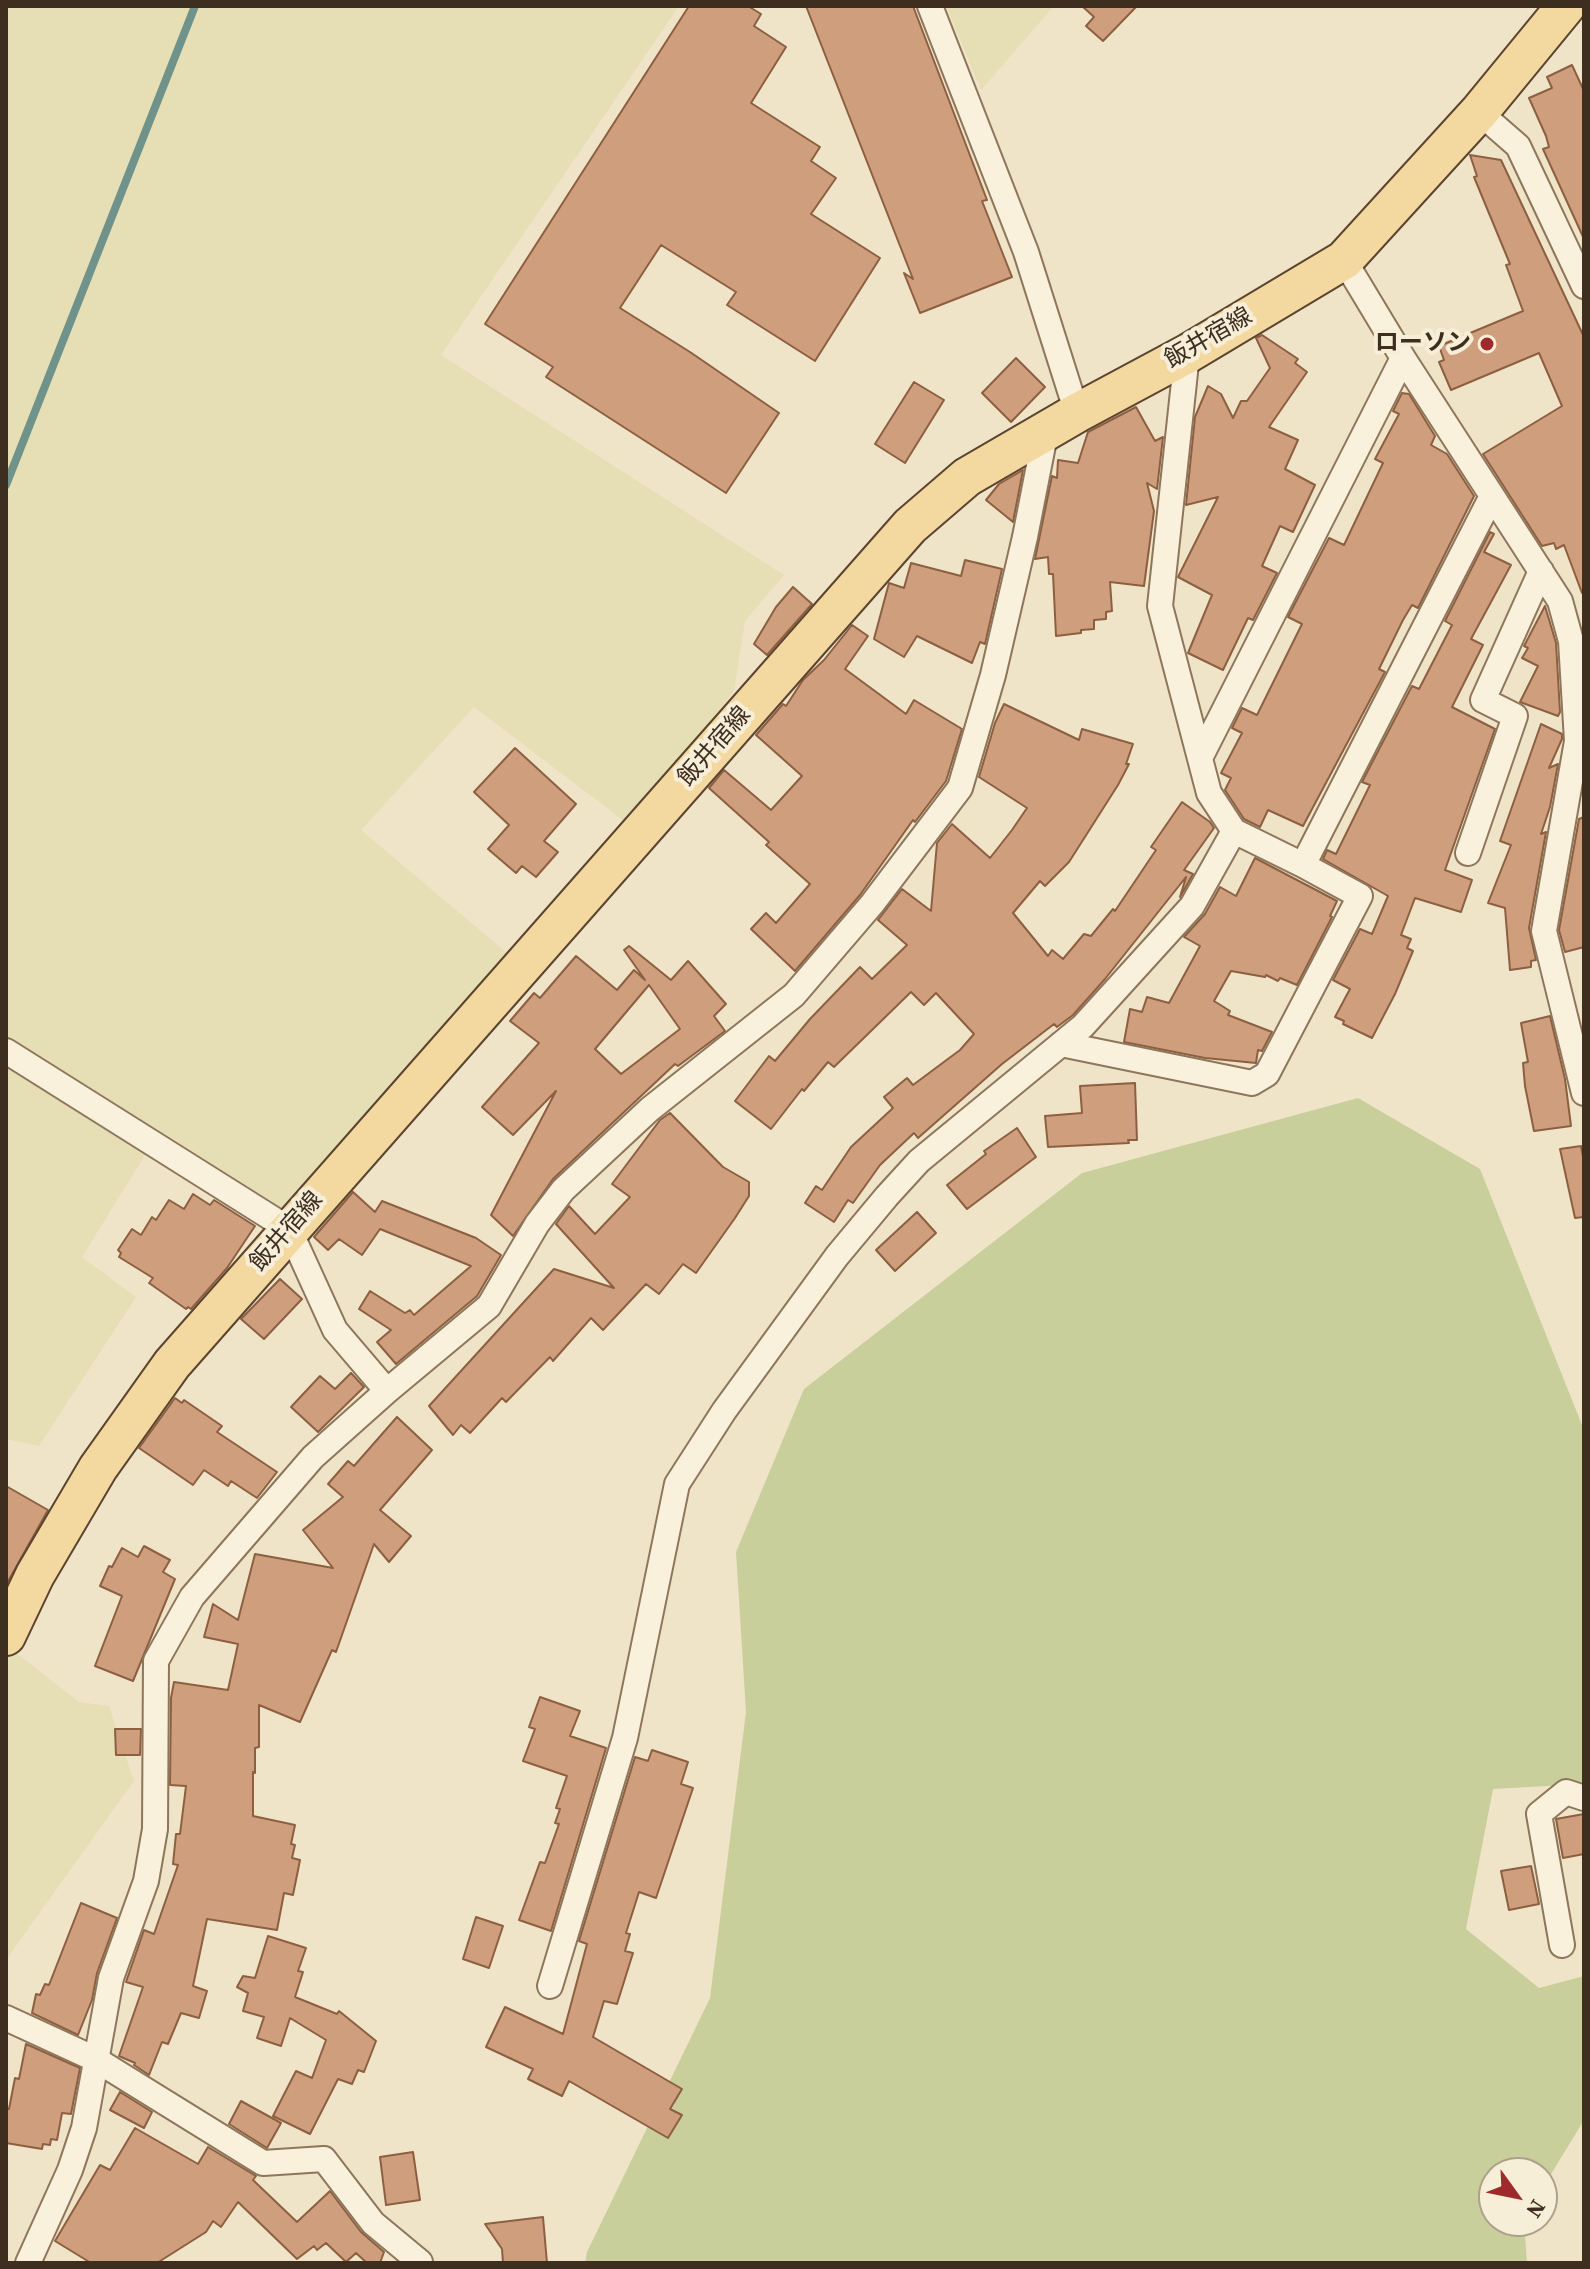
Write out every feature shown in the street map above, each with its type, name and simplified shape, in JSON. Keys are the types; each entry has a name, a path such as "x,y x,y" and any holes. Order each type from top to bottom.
{"main road":[{"name":"飯井宿線","path":"6,1636 35,1575 98,1468 172,1364 910,526 967,477 1187,354 1344,260 1479,112 1566,6"}],"street":[{"path":"28,2263 70,2170 79,2142 111,1978 146,1881 155,1829 156,1661 192,1597 313,1457 489,1306 537,1224 563,1190 650,1109 794,995 872,904 960,788 993,675 1025,537 1061,422 1026,252 930,6"},
{"path":"1479,112 1518,146 1584,286"},
{"path":"1344,260 1403,358 1560,601 1571,641 1577,741 1575,799 1544,931 1584,1093"},
{"path":"1061,1044 1252,1083 1267,1074 1360,896 1234,831 1209,793 1160,606 1187,354"},
{"path":"1200,758 1403,358"},
{"path":"1303,865 1492,496"},
{"path":"1468,853 1515,716 1483,700 1541,571"},
{"path":"550,1986 625,1738 677,1484 724,1411 837,1256 887,1196 919,1161 1083,1026 1192,906 1234,831"},
{"path":"6,1051 289,1229 335,1330 387,1391"},
{"path":"1562,1945 1539,1814 1566,1792 1584,1798"},
{"path":"6,2018 95,2059 263,2163 324,2159 373,2223 420,2262"}],"shaded area":[{"path":"6,6 679,6 441,355 784,575 745,621 734,691 628,824 474,707 361,830 507,953 287,1211 160,1131 82,1257 136,1297 39,1446 6,1439"},
{"path":"946,6 1054,6 981,90"},
{"path":"6,1645 79,1702 109,1706 134,1781 6,1960"}],"green space":[{"path":"1358,1098 1480,1169 1584,1430 1584,1784 1493,1789 1466,1929 1539,1988 1584,1976 1584,2120 1558,2163 1558,2157 1478,2157 1478,2237 1525,2237 1527,2263 585,2263 587,2252 710,1998 746,1712 736,1552 804,1389 1082,1173"}],"building":[{"path":"689,6 748,6 761,14 754,26 786,47 751,103 820,147 811,161 836,178 811,214 880,258 815,361 727,305 736,292 661,245 620,308 779,413 726,493 546,377 553,367 485,324"},
{"path":"806,6 913,6 987,200 982,201 1012,277 920,313 904,273 913,279"},
{"path":"1082,6 1137,6 1103,41 1086,26 1094,17"},
{"path":"1572,65 1584,91 1584,239 1543,149 1549,147 1546,136 1529,98 1552,88 1547,77"},
{"path":"1470,155 1501,160 1584,337 1584,593 1564,545 1556,549 1554,543 1542,546 1483,454 1562,406 1539,353 1451,390 1439,362 1444,360 1439,346 1523,311 1506,265 1510,264 1474,177 1477,176"},
{"path":"1262,335 1298,359 1295,363 1307,372 1269,427 1298,440 1285,469 1315,485 1293,532 1280,526 1262,566 1277,573 1253,620 1248,618 1223,670 1188,653 1212,595 1178,577 1218,497 1186,505 1195,417 1208,386 1221,394 1233,418 1241,401 1247,401 1270,368 1256,338"},
{"path":"1016,358 1045,387 1011,422 982,393"},
{"path":"914,382 944,400 905,463 875,444"},
{"path":"1402,393 1409,394 1435,436 1431,445 1447,454 1474,496 1418,608 1412,605 1403,620 1379,669 1385,672 1303,826 1268,810 1260,827 1244,819 1225,790 1231,778 1221,773 1242,733 1232,728 1242,708 1257,715 1302,624 1288,617 1329,538 1344,545 1383,463 1375,459 1399,414 1393,411"},
{"path":"1136,407 1155,441 1163,437 1157,489 1147,483 1154,511 1144,586 1110,582 1112,611 1106,612 1106,619 1094,620 1094,629 1056,636 1053,574 1049,574 1048,557 1035,559 1052,476 1057,478 1058,460 1078,463 1088,432"},
{"path":"1023,470 1013,522 986,500 999,484"},
{"path":"1490,532 1494,534 1484,552 1511,565 1471,639 1483,645 1452,707 1495,729 1445,870 1472,880 1461,912 1415,898 1401,935 1411,939 1407,948 1413,951 1372,1038 1335,1017 1350,989 1333,980 1360,929 1372,934 1388,896 1323,859 1327,850 1336,854 1370,785 1362,782 1412,686 1419,689 1452,625 1445,621"},
{"path":"965,560 1002,569 985,644 980,642 972,663 917,636 904,657 874,639 889,583 904,588 911,563 961,576"},
{"path":"793,587 812,604 767,655 754,644 776,607"},
{"path":"1545,606 1556,643 1558,716 1520,702 1538,666 1522,658 1528,648 1524,646"},
{"path":"852,625 868,636 845,669 906,714 914,700 962,729 946,781 915,822 913,820 860,895 795,971 751,929 766,913 776,923 810,884 709,788 724,770 771,810 802,776 756,735 783,704 786,706 803,680"},
{"path":"1004,704 1079,740 1082,729 1133,744 1126,764 1129,764 1118,785 1069,862 1045,886 1040,881 1013,913 1048,956 1052,950 1063,959 1084,934 1091,936 1113,909 1115,911 1156,850 1151,847 1182,802 1214,828 1184,870 1193,874 1180,897 1186,877 1073,1015 1057,1027 1054,1024 1002,1064 918,1138 914,1133 880,1165 853,1203 848,1200 834,1222 805,1203 816,1186 822,1190 851,1147 893,1108 884,1097 907,1078 913,1085 960,1050 974,1034 936,993 924,1005 911,992 834,1067 828,1062 771,1129 735,1101 769,1056 775,1061 860,967 872,979 907,945 878,920 902,889 931,911 937,843 952,824 990,858 1027,808 979,777"},
{"path":"1541,724 1562,734 1562,739 1549,768 1558,764 1541,834 1546,832 1529,928 1536,960 1531,961 1531,967 1510,970 1505,908 1488,903 1511,845 1500,841"},
{"path":"515,748 576,804 544,841 558,852 536,877 522,866 516,873 488,849 509,825 474,792"},
{"path":"1584,817 1584,947 1565,952 1559,930 1579,819"},
{"path":"1255,858 1337,901 1297,985 1266,975 1231,971 1214,1001 1230,1011 1228,1015 1272,1032 1262,1051 1258,1050 1256,1063 1205,1058 1124,1042 1130,1009 1142,1012 1147,997 1169,1003 1200,946 1184,937 1205,914 1220,887 1236,896"},
{"path":"629,946 671,980 688,961 726,1004 714,1016 725,1031 678,1066 675,1064 553,1179 513,1236 491,1215 556,1091 513,1135 482,1107 539,1043 510,1021 534,993 540,998 576,956 617,990 634,970 645,980 624,950","holes":["649,985 680,1029 621,1074 595,1049"]},
{"path":"1550,1016 1565,1079 1571,1126 1534,1131 1525,1086 1523,1063 1528,1062 1521,1023"},
{"path":"1135,1083 1137,1140 1048,1147 1045,1116 1082,1113 1080,1086"},
{"path":"670,1113 723,1167 749,1182 749,1196 735,1218 696,1273 683,1264 659,1294 646,1284 603,1330 591,1318 553,1361 550,1357 506,1402 502,1398 470,1433 461,1425 453,1435 429,1406 554,1269 614,1288 556,1224 569,1206 595,1234 630,1197 612,1184 660,1120"},
{"path":"1017,1128 1036,1157 967,1209 947,1185 986,1154 984,1151"},
{"path":"1581,1146 1584,1217 1575,1218 1560,1149"},
{"path":"353,1192 375,1212 382,1201 476,1238 501,1255 477,1296 396,1364 377,1342 391,1330 359,1309 370,1291 405,1313 410,1310 414,1315 471,1266 380,1229 362,1255 339,1239 328,1250 314,1237"},
{"path":"193,1194 210,1205 214,1200 255,1226 227,1268 191,1309 186,1309 149,1283 153,1278 119,1257 121,1253 118,1250 132,1229 141,1235 152,1217 156,1220 169,1200 184,1209"},
{"path":"917,1212 936,1233 895,1271 876,1250"},
{"path":"280,1279 302,1299 264,1339 241,1319"},
{"path":"351,1373 364,1387 318,1432 291,1407 320,1376 335,1389"},
{"path":"175,1398 182,1403 184,1400 222,1426 217,1432 277,1472 257,1498 231,1481 228,1486 204,1470 193,1485 139,1448"},
{"path":"397,1417 432,1450 380,1510 411,1536 389,1562 374,1544 336,1652 332,1650 300,1722 259,1705 253,1816 295,1825 292,1858 300,1860 293,1895 284,1893 277,1930 207,1919 193,1986 207,1991 199,2018 181,2013 168,2044 162,2042 149,2075 135,2063 119,2056 143,1987 126,1982 144,1930 154,1934 178,1865 173,1864 176,1834 180,1834 186,1786 170,1785 174,1682 228,1690 238,1644 204,1637 213,1604 238,1620 255,1554 333,1568 303,1530 343,1497 328,1484 348,1461 354,1466"},
{"path":"6,1486 48,1510 6,1585"},
{"path":"144,1546 170,1560 163,1572 175,1579 133,1681 95,1666 122,1596 100,1586 122,1548 138,1557"},
{"path":"540,1697 580,1711 570,1736 606,1748 551,1931 519,1920 540,1862 545,1863 559,1824 555,1823 560,1809 556,1808 567,1776 523,1761 535,1729 529,1727"},
{"path":"115,1729 141,1729 140,1755 116,1755"},
{"path":"652,1750 688,1762 681,1784 693,1788 656,1898 639,1892 626,1933 630,1934 625,1951 633,1953 617,2004 604,2001 593,2037 682,2089 670,2109 682,2115 668,2138 569,2081 562,2096 528,2079 533,2069 486,2047 505,2007 563,2034 587,1944 579,1941 635,1757 648,1761"},
{"path":"1584,1814 1584,1854 1563,1858 1556,1819"},
{"path":"1531,1866 1539,1904 1509,1910 1501,1871"},
{"path":"81,1903 117,1918 78,2035 32,2013 36,1994 40,1995 45,1984 49,1985"},
{"path":"476,1917 503,1926 489,1968 463,1959"},
{"path":"268,1936 306,1948 298,1971 303,1972 295,1997 337,2014 339,2011 376,2041 364,2072 358,2070 352,2084 338,2079 310,2134 273,2116 296,2071 312,2078 326,2040 290,2018 281,2046 257,2038 264,2017 243,2011 248,1993 237,1987 243,1976 255,1978"},
{"path":"26,2044 80,2068 71,2114 62,2113 57,2140 51,2139 50,2145 43,2144 42,2149 6,2143 6,2109 9,2109 15,2078 19,2079"},
{"path":"120,2092 152,2112 144,2128 110,2110"},
{"path":"241,2101 281,2123 267,2148 229,2124"},
{"path":"135,2128 198,2164 208,2147 256,2176 253,2180 297,2222 330,2191 361,2232 384,2252 380,2263 367,2263 356,2253 346,2262 326,2243 317,2250 314,2246 297,2259 238,2202 221,2227 213,2221 206,2232 157,2263 91,2263 55,2241 100,2165 110,2170"},
{"path":"413,2152 420,2200 386,2205 380,2157"},
{"path":"543,2217 547,2263 503,2263 502,2249 485,2224"}],"waterway":[{"path":"6,485 195,6"}],"place":[{"name":"ローソン","path":"1487,344"}]}
